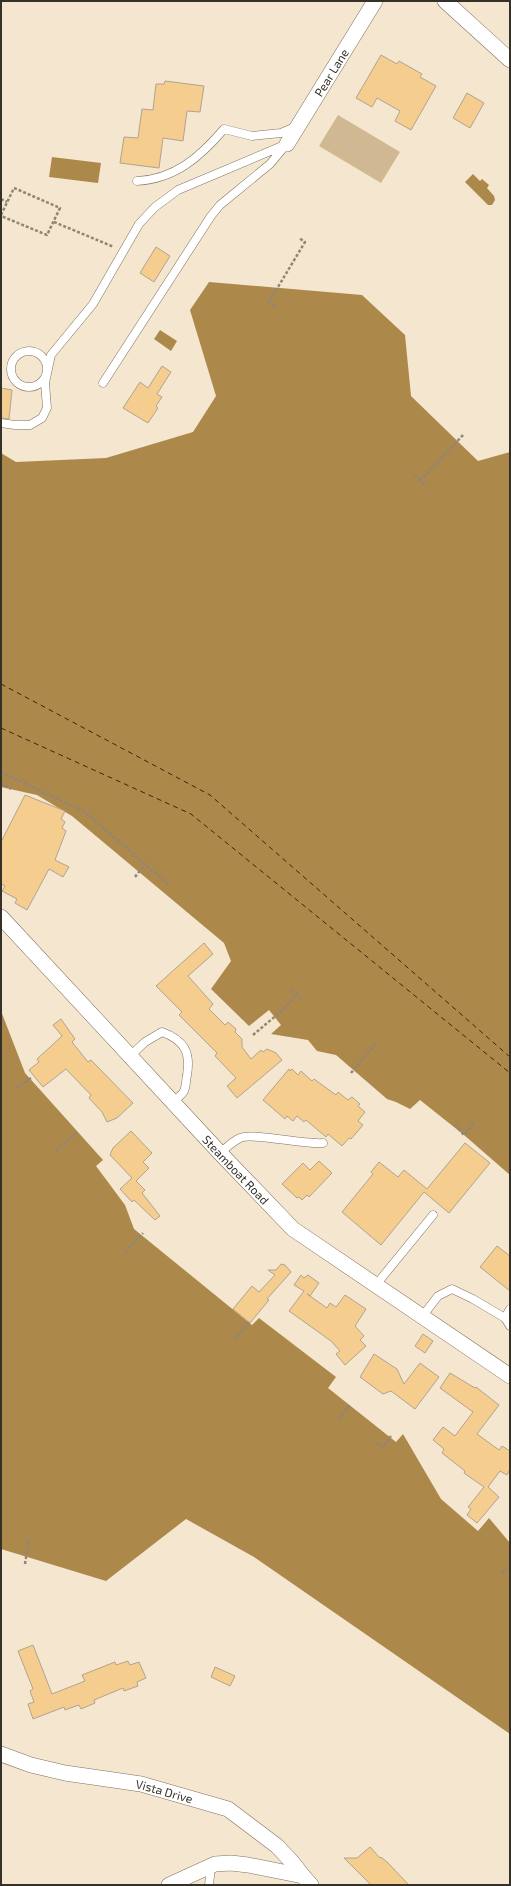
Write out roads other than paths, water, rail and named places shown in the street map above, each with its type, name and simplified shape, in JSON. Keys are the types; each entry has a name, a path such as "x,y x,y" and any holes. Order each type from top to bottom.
{"street":[{"name":"Pear Lane","path":"287,144 375,1"},
{"path":"445,1 510,60"},
{"name":"Steamboat Road","path":"1,917 220,1153 293,1229 421,1318 510,1376"},
{"name":"Vista Drive","path":"1,1754 31,1765 65,1773 141,1784 228,1809 277,1846 307,1881"},
{"path":"169,1885 211,1866 231,1863 248,1865 307,1881"}],"lane":[{"path":"137,181 159,178 172,173 204,152 224,129 252,136 281,133 298,126"},
{"path":"1,423 30,425 42,418 47,408 47,373 46,362 39,353 33,350 28,350 17,354 11,365 10,371 16,382 28,387 40,384 47,373 51,355 93,304 139,224 167,197 191,184 287,144"},
{"path":"103,383 211,216 220,205 270,164 287,144"},
{"path":"130,1056 145,1042 162,1032 173,1036 184,1046 188,1054 189,1065 184,1091 173,1102"},
{"path":"220,1153 241,1137 261,1137 302,1143 323,1143"},
{"path":"375,1286 433,1215"},
{"path":"421,1318 438,1296 452,1289 473,1299 508,1322 510,1309"},
{"path":"209,1885 211,1866"}]}
